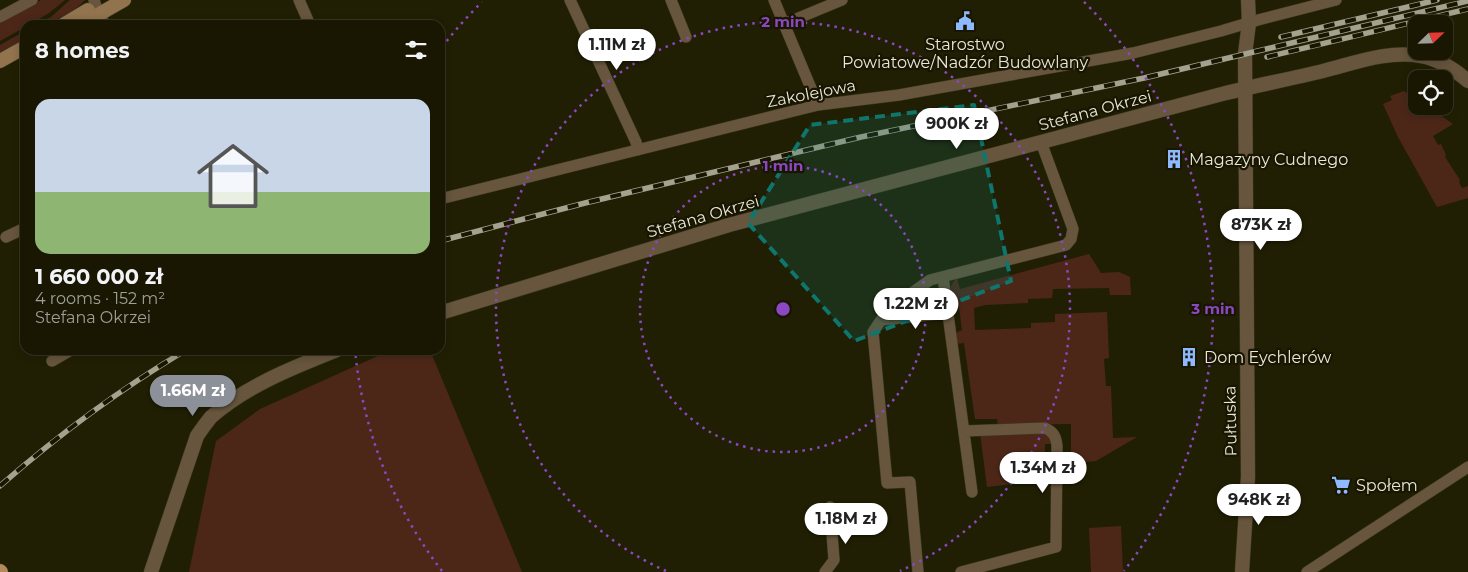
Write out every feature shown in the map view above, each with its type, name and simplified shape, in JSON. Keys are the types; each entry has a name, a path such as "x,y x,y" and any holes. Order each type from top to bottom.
{"main road":[{"path":"75,20 124,0"},
{"path":"86,20 100,9"},
{"path":"0,61 20,50"},
{"path":"0,70 20,59"}],"street":[{"path":"0,18 32,0"},
{"path":"299,0 308,20"},
{"path":"671,0 686,37"},
{"path":"774,0 818,105"},
{"path":"784,24 842,0"},
{"name":"Pułtuska","path":"1242,572 1248,477 1245,54 1249,23 1248,0"},
{"name":"Zakolejowa","path":"445,198 818,105 898,95 1133,53 1336,0"},
{"path":"575,2 638,150"},
{"name":"Stefana Okrzei","path":"445,311 729,225 1245,89 1392,54 1422,56 1440,61 1468,80"},
{"path":"918,572 910,482 887,483 874,332 881,320 898,303 930,280 1066,245 1071,239 1074,229 1041,142"},
{"path":"6,237 20,230"},
{"path":"943,277 972,492"},
{"path":"881,320 948,313"},
{"path":"52,361 62,355"},
{"path":"151,572 197,436 210,419 261,385 325,355"},
{"path":"961,572 993,568 1056,547 1057,446 1056,437 1051,430 1045,428 964,431"},
{"path":"1307,572 1468,467"},
{"path":"825,572 834,560 830,507"}],"highlighted area":[{"path":"974,105 1011,281 854,341 748,223 810,125"}],"shaded area":[{"path":"41,0 65,0 37,20 20,20 20,30 0,41 0,23"},
{"path":"70,0 85,0 62,17 55,20 45,20"},
{"path":"20,34 20,43 0,57 0,45"},
{"path":"1404,91 1408,94 1408,115 1440,115 1453,124 1433,136 1438,145 1441,144 1446,155 1445,157 1460,180 1462,188 1468,186 1468,198 1437,207 1398,137 1383,104 1392,100 1390,96"},
{"path":"1089,254 1101,273 1119,272 1130,277 1131,295 1110,295 1109,288 1053,289 1052,298 1028,299 1028,303 985,305 974,308 975,330 1031,328 1031,323 1055,322 1055,314 1107,312 1109,358 1104,359 1106,386 1111,386 1113,438 1137,437 1096,461 1061,464 1062,462 1071,461 1071,424 998,425 997,419 975,419 964,343 955,344 954,334 962,330 958,299 950,300 950,291 951,285 957,278 960,289"},
{"path":"380,355 432,355 522,572 189,572 216,441 260,409"},
{"path":"1045,432 1049,434 1052,444 1045,444 1045,469 1027,482 987,487 980,433"},
{"path":"1121,526 1123,572 1091,572 1089,528"}],"railway":[{"path":"1281,37 1437,0"},
{"path":"445,240 585,203 861,137 1144,78 1468,1"},
{"path":"1267,57 1468,9"},
{"path":"0,486 90,414 178,355"}],"place":[{"name":"Starostwo Powiatowe/Nadzór Budowlany","path":"965,21"},
{"name":"Magazyny Cudnego","path":"1174,159"},
{"name":"Dom Eychlerów","path":"1189,357"},
{"name":"Społem","path":"1341,485"}]}
